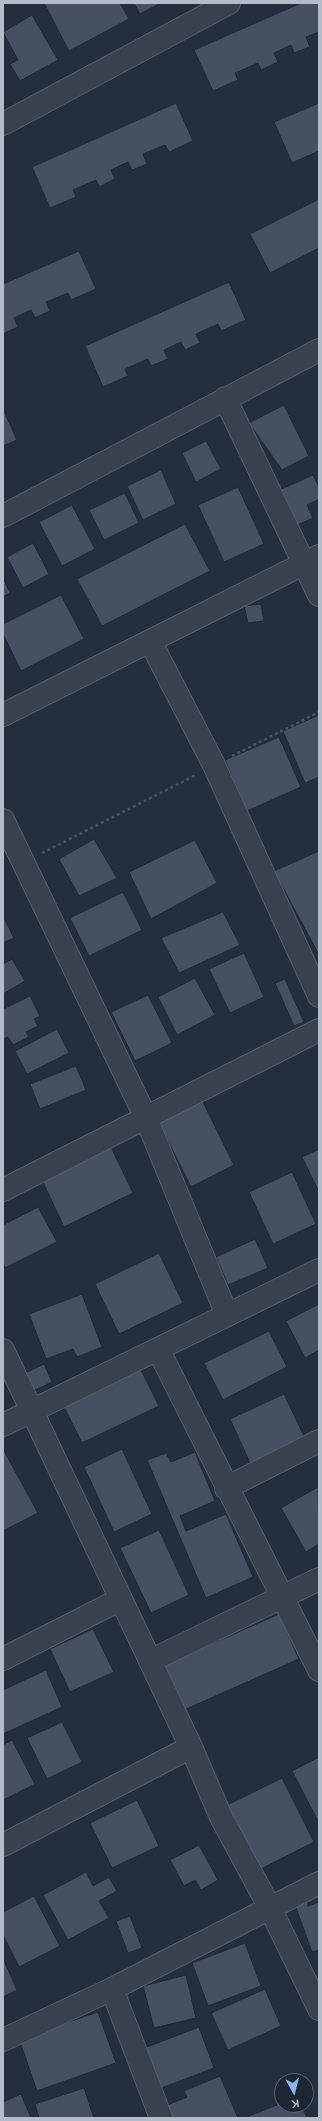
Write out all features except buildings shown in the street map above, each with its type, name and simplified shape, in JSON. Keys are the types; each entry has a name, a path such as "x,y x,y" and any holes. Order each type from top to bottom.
{"street":[{"path":"3,124 219,5"},
{"path":"3,516 225,398 319,350"},
{"path":"225,398 312,559 319,595"},
{"path":"3,714 312,559"},
{"path":"150,640 214,765 319,996"},
{"path":"3,820 146,1118 228,1315"},
{"path":"3,1190 319,1030"},
{"path":"3,1425 319,1270"},
{"path":"158,1349 226,1488 319,1670"},
{"path":"3,1350 191,1747 222,1817 270,1908 319,2009"},
{"path":"226,1488 319,1441"},
{"path":"150,1661 319,1579"},
{"path":"3,1659 121,1599"},
{"path":"3,1845 191,1747"},
{"path":"3,2040 112,1989 319,1883"},
{"path":"112,1989 161,2118"}],"path":[{"path":"24,863 319,712"}]}
